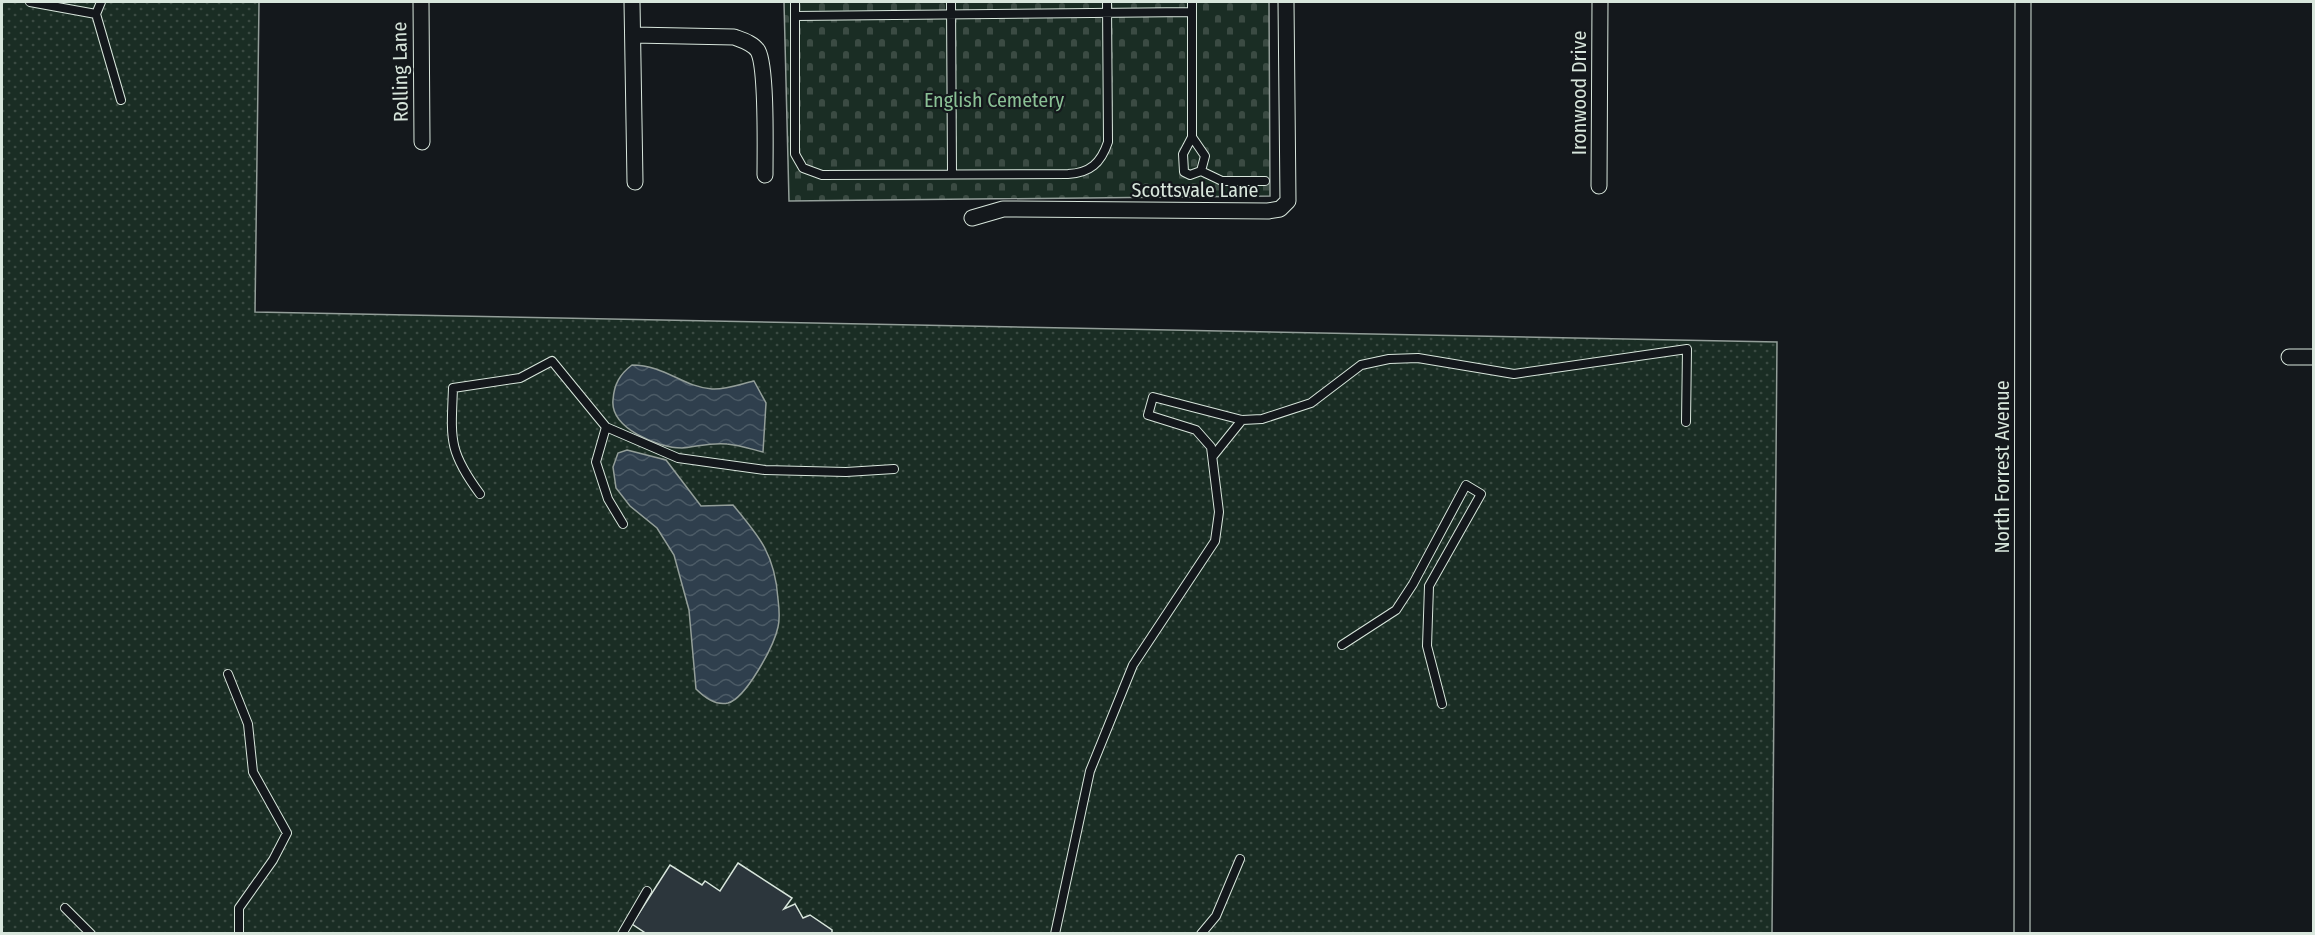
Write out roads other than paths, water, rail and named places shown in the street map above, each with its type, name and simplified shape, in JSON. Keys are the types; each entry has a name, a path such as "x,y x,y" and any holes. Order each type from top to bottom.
{"street":[{"name":"Rolling Lane","path":"421,2 422,142"},
{"path":"632,2 635,182"},
{"name":"Scottsvale Lane","path":"972,218 1003,209 1268,211 1280,208 1288,201 1286,2"},
{"name":"Ironwood Drive","path":"1599,186 1600,2"},
{"name":"North Forrest Avenue","path":"2022,933 2023,2"},
{"path":"633,35 734,37 746,41 758,50 762,69 765,175"},
{"path":"2289,357 2313,357"}],"lane":[{"path":"30,2 96,14"},
{"path":"100,2 96,14 121,100"},
{"path":"795,2 795,154 803,168 822,175 1079,173 1102,159 1108,142 1107,2"},
{"path":"951,2 952,174"},
{"path":"1192,2 1192,137 1182,164 1184,172 1190,176 1201,171 1222,181 1265,181"},
{"path":"795,16 1192,12"},
{"path":"1192,137 1205,156 1201,171"},
{"path":"1055,933 1090,771 1133,665 1215,541 1219,512 1211,447 1196,430 1148,415 1153,397 1242,420 1262,419 1302,406 1361,365 1389,359 1418,358 1514,374 1687,349 1686,422"},
{"path":"480,494 460,467 451,436 453,388 520,378 552,361 606,427 678,458 777,470 846,472 894,469"},
{"path":"1212,456 1242,420"},
{"path":"606,427 596,462 608,500 623,524"},
{"path":"1342,645 1396,610 1413,584 1466,485 1481,494 1429,586 1427,646 1442,704"},
{"path":"228,674 248,724 253,772 287,833 273,860 239,908 239,933"},
{"path":"1200,933 1216,916 1240,859"},
{"path":"622,933 647,891"},
{"path":"65,908 91,933"}],"water":[{"path":"632,365 654,368 692,384 712,389 728,388 754,381 766,403 763,452 736,445 721,444 672,447 637,434 619,419 614,410 613,400 618,380"},
{"path":"627,450 666,460 701,506 733,505 758,537 770,558 776,584 778,627 765,658 751,682 743,692 728,703 715,702 696,689 689,610 674,555 657,528 630,506 616,488 613,467 618,453"}],"park label":[{"name":"English Cemetery","path":"994,100"}]}
